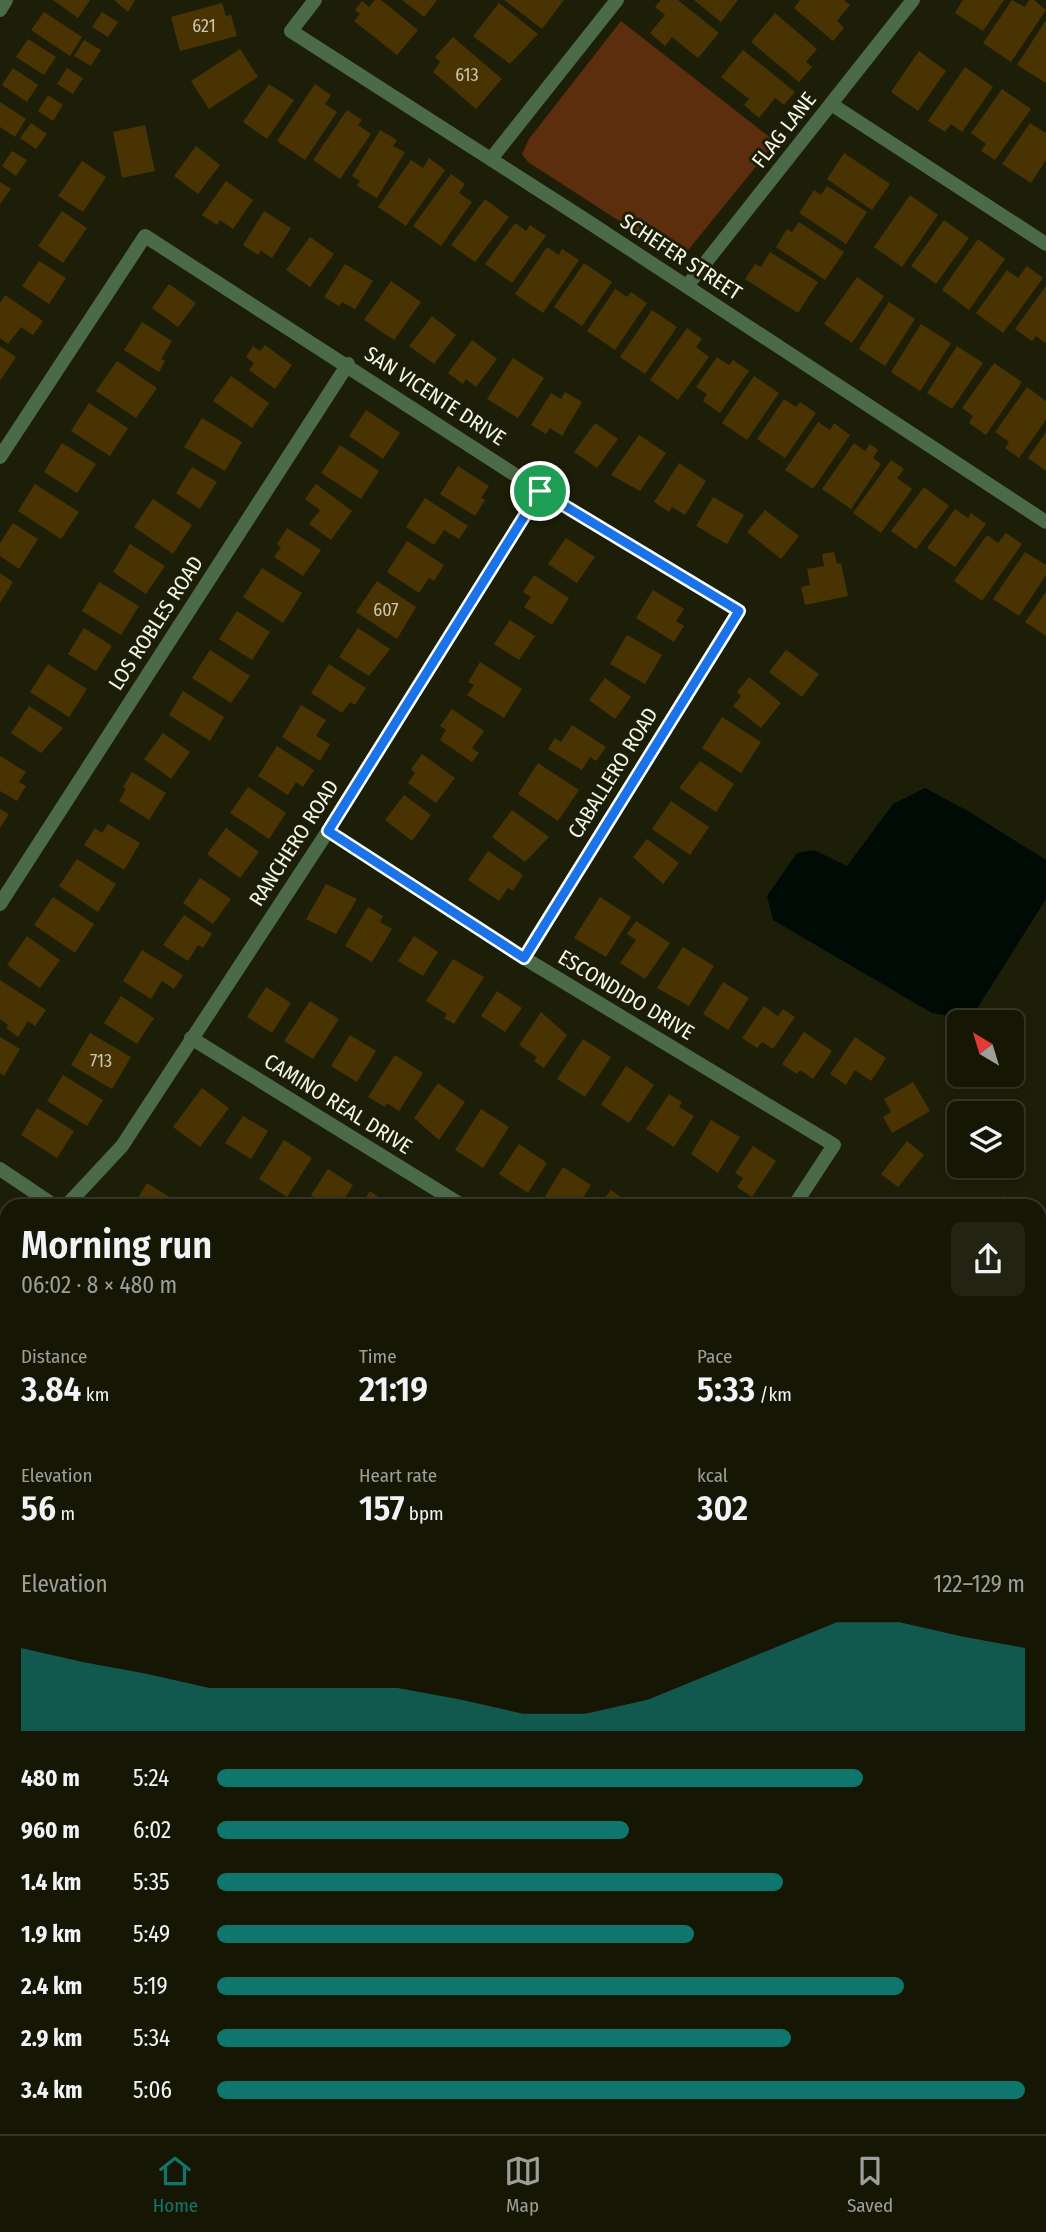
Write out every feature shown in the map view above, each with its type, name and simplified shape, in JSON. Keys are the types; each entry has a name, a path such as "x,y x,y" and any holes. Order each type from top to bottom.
{"street":[{"path":"0,10 6,0"},
{"name":"SCHEFER STREET","path":"315,0 291,31 687,286 1046,522"},
{"path":"491,159 617,0"},
{"name":"FLAG LANE","path":"687,286 913,0"},
{"path":"831,104 1046,244"},
{"name":"SAN VICENTE DRIVE","path":"6,436 145,236 348,364 540,491 739,611"},
{"name":"LOS ROBLES ROAD","path":"0,904 348,364"},
{"path":"0,457 6,436"},
{"name":"RANCHERO ROAD","path":"73,1199 116,1155 328,831 540,491"},
{"name":"CABALLERO ROAD","path":"524,958 739,611"},
{"name":"ESCONDIDO DRIVE","path":"328,831 524,958 834,1145 799,1199"},
{"name":"CAMINO REAL DRIVE","path":"191,1038 452,1199"},
{"path":"0,1170 44,1199"}],"shaded area":[{"path":"621,21 776,142 684,255 672,255 528,162 522,154 529,139"},
{"path":"925,788 968,811 1046,860 1046,899 976,1010 947,1010 947,1016 932,1013 773,920 767,896 797,853 814,850 847,866 893,804"}],"building":[{"path":"53,0 90,0 78,18"},
{"path":"114,0 135,0 128,12"},
{"path":"375,0 381,0 418,30 397,55 354,21 360,14 355,10 362,1 369,7"},
{"path":"402,0 437,0 424,17"},
{"path":"504,0 564,0 542,29"},
{"path":"661,0 678,0 719,33 698,58 672,37 665,46 650,33 665,15 655,7"},
{"path":"694,0 738,0 721,22"},
{"path":"800,0 844,0 850,5 837,21 844,28 833,41 794,8"},
{"path":"963,0 1004,0 983,31 955,13"},
{"path":"1012,0 1025,7 1029,0 1034,0 1046,10 1011,62 983,43"},
{"path":"222,3 226,16 231,15 237,36 180,51 171,17"},
{"path":"499,3 538,34 510,64 473,36"},
{"path":"44,12 82,37 70,56 31,30"},
{"path":"102,12 118,22 108,37 92,27"},
{"path":"775,13 817,49 806,62 812,67 799,82 751,42"},
{"path":"1046,20 1046,83 1017,65"},
{"path":"453,37 502,79 476,109 433,72 440,62 435,57"},
{"path":"28,39 56,57 44,75 16,57"},
{"path":"84,40 101,50 91,66 74,56"},
{"path":"240,49 258,77 209,109 191,81"},
{"path":"743,50 795,92 784,105 775,98 759,118 744,105 749,99 721,77"},
{"path":"919,51 946,71 918,111 891,92"},
{"path":"965,67 993,87 962,132 951,124 945,132 928,121"},
{"path":"13,68 38,85 27,102 2,85"},
{"path":"67,68 83,78 73,94 57,84"},
{"path":"269,84 294,100 267,139 243,122"},
{"path":"315,84 331,95 325,104 337,112 305,160 277,141"},
{"path":"1002,89 1031,109 995,160 981,151 986,144 971,133"},
{"path":"48,95 63,105 53,121 38,111"},
{"path":"0,102 26,119 15,137 0,127"},
{"path":"347,110 362,120 358,125 371,134 340,179 313,160"},
{"path":"31,123 47,134 36,149 20,138"},
{"path":"1030,123 1046,133 1046,160 1031,183 1002,164"},
{"path":"145,125 155,171 122,178 113,132"},
{"path":"380,130 397,140 393,146 405,152 377,198 357,186 360,181 352,176"},
{"path":"196,146 220,165 198,194 174,176"},
{"path":"12,151 27,160 16,176 2,166"},
{"path":"844,153 890,184 872,210 827,179"},
{"path":"429,158 445,170 406,226 378,207 411,160 423,168"},
{"path":"82,161 106,177 83,212 58,196"},
{"path":"451,174 465,184 459,193 472,202 441,246 413,226"},
{"path":"226,181 253,200 233,229 220,220 217,225 202,215"},
{"path":"0,182 11,189 0,204"},
{"path":"827,186 867,212 846,244 799,213 814,190 821,195"},
{"path":"910,195 938,215 902,267 874,247"},
{"path":"485,199 509,217 475,262 451,245"},
{"path":"62,211 87,228 63,263 38,246"},
{"path":"264,211 291,228 272,258 261,251 258,255 243,245"},
{"path":"944,220 969,238 936,284 911,266"},
{"path":"799,222 844,252 825,280 776,247 787,229 792,232"},
{"path":"515,223 526,231 530,225 546,236 512,283 485,264"},
{"path":"310,237 334,254 310,287 286,270"},
{"path":"978,239 1005,259 969,310 942,290"},
{"path":"547,247 559,255 562,249 579,260 543,313 515,294"},
{"path":"770,252 818,282 798,313 745,279 755,264 761,267"},
{"path":"39,261 66,278 49,304 22,286"},
{"path":"584,263 612,282 582,326 554,307"},
{"path":"345,264 373,281 355,309 342,302 339,306 324,297"},
{"path":"1027,266 1043,278 1003,333 976,313 1007,270 1018,278"},
{"path":"857,277 884,296 852,343 824,324"},
{"path":"391,281 421,302 394,340 364,320"},
{"path":"169,284 196,303 178,327 152,308"},
{"path":"1046,286 1045,343 1036,336 1032,341 1015,329"},
{"path":"615,289 627,297 631,292 647,303 615,350 587,331"},
{"path":"5,295 43,321 33,335 21,327 8,344 0,338 0,303"},
{"path":"889,302 915,319 885,366 859,349"},
{"path":"652,310 677,327 645,374 620,357"},
{"path":"432,316 456,335 434,364 409,346"},
{"path":"142,322 172,341 161,359 165,361 159,372 124,350"},
{"path":"921,324 951,343 920,391 891,372"},
{"path":"687,328 702,339 696,347 709,357 678,400 650,380"},
{"path":"472,340 497,359 476,387 466,379 463,384 448,373"},
{"path":"265,345 292,365 275,389 249,370 254,363 246,357 253,346 260,351"},
{"path":"0,346 16,357 0,381"},
{"path":"957,346 983,363 952,409 927,393"},
{"path":"717,357 729,365 733,360 749,371 720,413 703,401 707,394 696,387"},
{"path":"513,358 544,378 518,418 487,399"},
{"path":"117,361 157,388 136,418 96,391"},
{"path":"994,363 1022,382 986,435 969,423 973,416 962,408"},
{"path":"231,376 269,403 252,428 213,401"},
{"path":"754,376 779,393 747,440 722,423"},
{"path":"1027,387 1046,401 1046,420 1019,458 1005,448 1009,442 995,432"},
{"path":"565,392 582,402 562,436 550,428 546,434 531,425 551,393 561,399"},
{"path":"784,399 796,407 800,402 816,413 785,458 757,439"},
{"path":"89,403 128,428 110,456 71,431"},
{"path":"366,410 400,433 383,459 349,436"},
{"path":"202,418 242,442 225,471 184,447"},
{"path":"818,422 830,430 834,423 850,435 813,489 785,470"},
{"path":"595,423 618,439 597,468 574,452"},
{"path":"1046,432 1046,471 1028,458"},
{"path":"639,435 666,453 640,491 611,475"},
{"path":"62,443 96,464 77,493 44,472"},
{"path":"854,443 865,451 870,444 878,450 873,458 881,464 851,509 822,489"},
{"path":"340,445 379,471 361,499 321,473"},
{"path":"891,460 904,469 897,478 912,489 881,533 853,513"},
{"path":"679,463 706,481 685,515 672,507 669,512 654,502"},
{"path":"458,466 489,486 481,498 485,500 475,516 440,494"},
{"path":"192,467 217,482 200,509 176,493"},
{"path":"35,484 79,512 61,539 18,511"},
{"path":"316,484 352,511 331,540 309,524 320,510 305,499"},
{"path":"924,487 949,506 916,549 891,531"},
{"path":"713,497 744,515 727,544 696,526"},
{"path":"425,498 468,526 459,539 444,530 434,545 406,527"},
{"path":"153,499 192,525 173,554 134,527"},
{"path":"955,509 968,518 971,513 986,524 955,567 927,548"},
{"path":"765,510 799,536 781,559 747,532"},
{"path":"13,523 38,539 19,569 0,556 0,543"},
{"path":"287,528 321,550 303,576 274,557 281,547 277,544"},
{"path":"1006,533 1022,544 982,601 954,581 987,535 998,543"},
{"path":"566,538 595,557 577,583 548,564"},
{"path":"407,541 444,565 434,581 429,578 419,593 387,572"},
{"path":"130,544 165,566 146,594 113,572"},
{"path":"834,552 837,564 841,563 848,596 805,605 801,587 810,585 807,569 824,566 822,554"},
{"path":"1025,552 1046,565 1046,575 1019,616 993,599"},
{"path":"262,568 302,593 283,623 243,597"},
{"path":"0,573 13,582 0,603"},
{"path":"534,575 569,598 552,625 524,607 531,597 523,592"},
{"path":"377,581 416,607 397,639 356,612"},
{"path":"99,582 139,606 121,635 82,611"},
{"path":"653,590 684,609 676,621 684,626 674,642 636,618"},
{"path":"1046,592 1046,636 1025,622"},
{"path":"237,611 270,632 252,660 219,639"},
{"path":"510,620 535,636 519,660 494,644"},
{"path":"84,628 112,646 96,671 68,654"},
{"path":"358,628 390,649 369,676 339,657"},
{"path":"627,635 662,655 645,684 610,664"},
{"path":"210,650 250,676 231,703 192,678"},
{"path":"786,650 819,674 802,697 769,672"},
{"path":"480,662 522,689 504,718 467,695 474,685 468,682"},
{"path":"48,664 87,689 69,717 30,692"},
{"path":"329,664 366,688 355,705 350,702 342,713 311,693"},
{"path":"749,677 781,703 761,728 733,706 741,696 737,692"},
{"path":"605,678 631,697 615,719 589,700"},
{"path":"183,691 224,717 210,741 169,715"},
{"path":"301,705 326,720 316,736 330,744 320,761 282,737"},
{"path":"29,706 63,728 41,753 11,733"},
{"path":"452,709 484,731 472,748 479,753 472,762 440,740 446,730 440,726"},
{"path":"722,717 761,742 741,773 702,748"},
{"path":"572,725 606,747 596,761 590,757 582,770 548,749 555,738 561,742"},
{"path":"163,733 190,752 171,779 144,759"},
{"path":"277,746 314,770 303,787 296,782 288,795 258,776"},
{"path":"422,754 455,778 436,803 408,783 415,773 411,769"},
{"path":"0,756 26,772 19,782 26,786 17,801 0,791"},
{"path":"700,761 734,784 716,812 679,788"},
{"path":"538,763 579,790 558,821 518,794"},
{"path":"132,772 166,793 149,820 119,801"},
{"path":"248,787 286,813 269,839 230,813"},
{"path":"404,795 431,815 412,841 385,820"},
{"path":"671,801 709,827 690,855 652,829"},
{"path":"0,809 9,814 0,828"},
{"path":"512,810 549,837 525,862 492,837"},
{"path":"108,824 140,843 124,870 84,845 95,828 102,833"},
{"path":"226,828 259,852 240,878 207,854"},
{"path":"647,839 679,863 663,884 633,857"},
{"path":"488,851 523,875 513,891 508,888 499,901 468,880"},
{"path":"77,859 116,884 98,912 59,886"},
{"path":"200,878 231,899 213,924 183,903"},
{"path":"326,884 357,899 336,934 306,919"},
{"path":"53,897 94,924 75,953 34,925"},
{"path":"600,897 631,917 606,957 574,938"},
{"path":"368,907 383,916 380,922 392,929 372,962 345,946"},
{"path":"184,915 212,934 203,948 198,945 188,961 163,945"},
{"path":"636,921 670,943 645,979 620,963 636,940 627,934"},
{"path":"27,936 60,960 40,988 7,965"},
{"path":"414,936 438,952 423,976 398,961"},
{"path":"683,947 714,966 689,1006 657,988"},
{"path":"142,950 183,975 174,989 162,981 151,999 123,981"},
{"path":"453,959 484,977 454,1024 444,1018 447,1014 426,1001"},
{"path":"0,980 46,1010 35,1026 28,1021 18,1037 6,1028 8,1025 0,1019"},
{"path":"723,982 749,998 728,1030 703,1014"},
{"path":"266,987 291,1003 272,1033 247,1017"},
{"path":"497,991 522,1008 505,1032 481,1016"},
{"path":"121,996 154,1018 137,1044 104,1023"},
{"path":"310,1001 339,1019 313,1059 284,1041"},
{"path":"764,1006 778,1016 783,1009 795,1017 773,1049 762,1042 757,1048 742,1038"},
{"path":"541,1012 567,1035 544,1068 534,1061 537,1057 519,1045"},
{"path":"804,1032 832,1051 813,1079 800,1070 797,1074 782,1064"},
{"path":"90,1033 131,1057 112,1089 71,1065"},
{"path":"350,1035 376,1051 357,1082 331,1066"},
{"path":"0,1037 20,1049 4,1076 0,1073"},
{"path":"855,1037 886,1058 871,1081 855,1070 846,1085 830,1074"},
{"path":"583,1039 611,1057 585,1097 557,1079"},
{"path":"395,1055 423,1073 399,1111 387,1103 385,1107 368,1097"},
{"path":"626,1066 654,1085 629,1123 601,1105"},
{"path":"63,1075 103,1100 87,1126 47,1101"},
{"path":"913,1082 930,1111 892,1133 883,1117 891,1112 884,1099"},
{"path":"438,1083 465,1102 439,1140 414,1118"},
{"path":"202,1088 229,1108 200,1147 173,1127"},
{"path":"669,1094 682,1102 679,1107 694,1116 674,1147 646,1129"},
{"path":"37,1108 74,1131 57,1158 21,1135"},
{"path":"481,1109 509,1127 483,1168 455,1150"},
{"path":"243,1116 268,1131 251,1159 225,1143"},
{"path":"711,1120 740,1137 718,1173 691,1154"},
{"path":"284,1140 312,1158 287,1197 259,1179"},
{"path":"907,1141 924,1155 898,1187 881,1174"},
{"path":"519,1144 547,1163 528,1193 499,1174"},
{"path":"753,1146 776,1161 752,1197 737,1187 743,1178 735,1173"},
{"path":"563,1167 591,1185 582,1199 543,1199"},
{"path":"328,1169 353,1185 344,1199 317,1199 311,1195"},
{"path":"147,1183 173,1199 137,1199"},
{"path":"611,1190 623,1199 604,1199"},
{"path":"370,1191 381,1199 365,1199"}],"route":[{"path":"540,491 739,611 524,958 328,831 540,491"}]}
